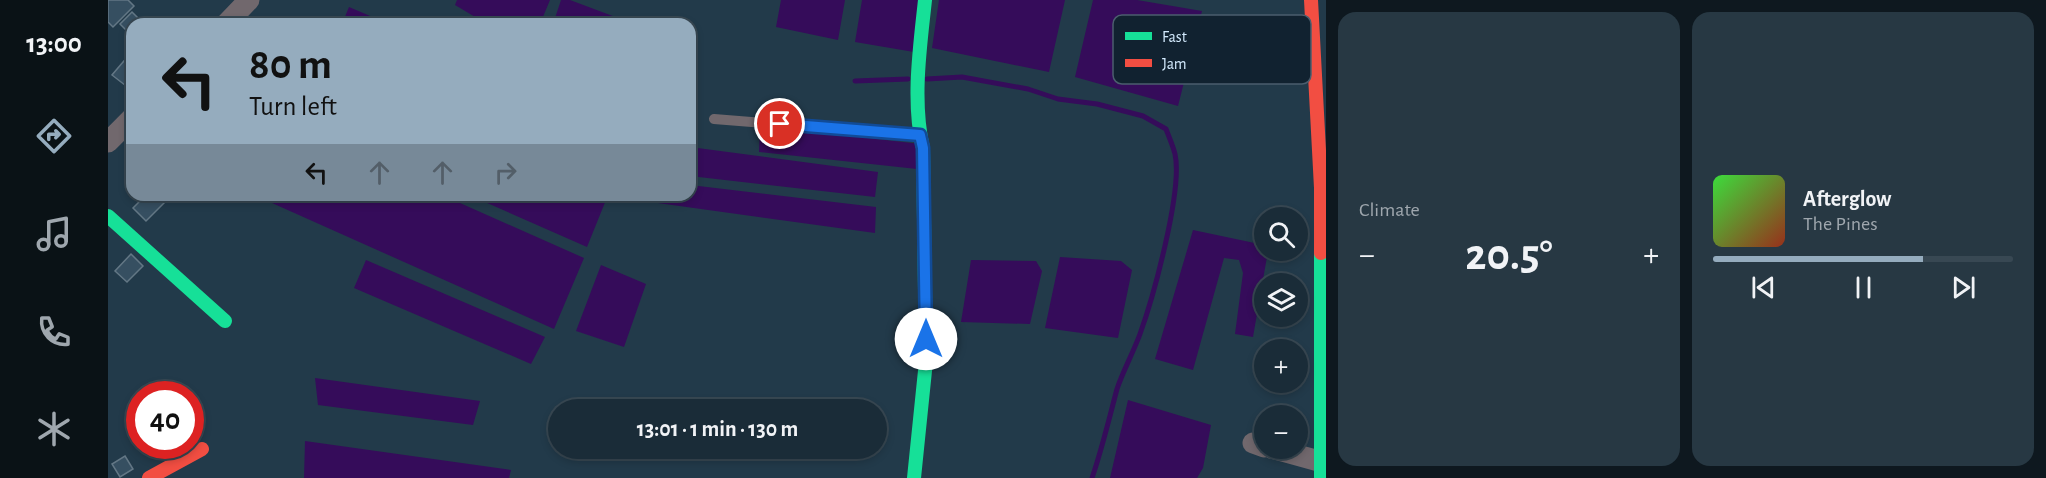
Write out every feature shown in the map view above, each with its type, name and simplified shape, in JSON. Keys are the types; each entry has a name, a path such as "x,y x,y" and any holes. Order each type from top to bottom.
{"street":[{"path":"232,18 249,0"},
{"path":"914,478 926,361 923,148 920,135 918,64 925,0"},
{"path":"1298,459 1322,468 1322,188 1311,0"},
{"path":"108,142 126,124"},
{"path":"108,216 225,321"},
{"path":"149,478 184,459"}],"lane":[{"path":"714,119 920,135"}],"shaded area":[{"path":"457,0 550,0 542,18 477,18 455,5"},
{"path":"561,0 570,0 618,18 555,18"},
{"path":"781,0 845,0 838,40 776,27"},
{"path":"862,0 920,0 914,52 855,42"},
{"path":"939,0 1065,0 1049,72 932,48"},
{"path":"1093,0 1137,0 1202,11 1201,15 1113,15 1113,84 1184,84 1178,106 1075,77"},
{"path":"349,7 375,18 344,18"},
{"path":"760,126 921,144 917,169 759,152"},
{"path":"696,148 878,172 875,197 696,177"},
{"path":"696,186 876,207 875,233 643,201 696,201"},
{"path":"273,201 456,201 584,258 554,329 272,203"},
{"path":"483,201 606,201 587,247"},
{"path":"1193,230 1254,243 1254,261 1266,261 1264,273 1254,273 1253,337 1235,334 1243,273 1239,260 1224,258 1193,370 1155,359"},
{"path":"1060,257 1121,261 1132,270 1118,338 1045,328"},
{"path":"366,260 545,337 531,364 354,288"},
{"path":"971,260 1036,261 1042,271 1030,324 961,322"},
{"path":"601,265 646,284 624,347 576,331"},
{"path":"315,378 480,401 473,425 318,405"},
{"path":"1128,400 1211,425 1203,468 1197,478 1110,478"},
{"path":"305,441 511,470 509,478 304,478"}],"building":[{"path":"108,0 128,0 134,6 113,27 108,22"},
{"path":"132,12 138,18 126,18"},
{"path":"126,18 126,30 120,24"},
{"path":"126,59 126,86 112,75"},
{"path":"140,201 162,201 164,203 146,221 133,208"},
{"path":"131,254 143,266 127,282 115,271"},
{"path":"125,456 133,469 120,477 112,464"}],"waterway":[{"path":"927,79 962,77 1028,89 1058,99 1097,104 1143,116 1166,129 1175,154 1176,171 1171,217 1146,317 1117,389 1092,478"},
{"path":"855,81 908,79"}],"traffic: fast":[{"path":"914,478 926,361 923,148 917,93 925,0"},
{"path":"108,216 225,321"},
{"path":"1321,253 1321,478"}],"traffic: jam":[{"path":"1311,0 1321,188 1321,253"},
{"path":"149,478 184,459"}],"route":[{"path":"780,124 920,135 923,148 926,339"}]}
